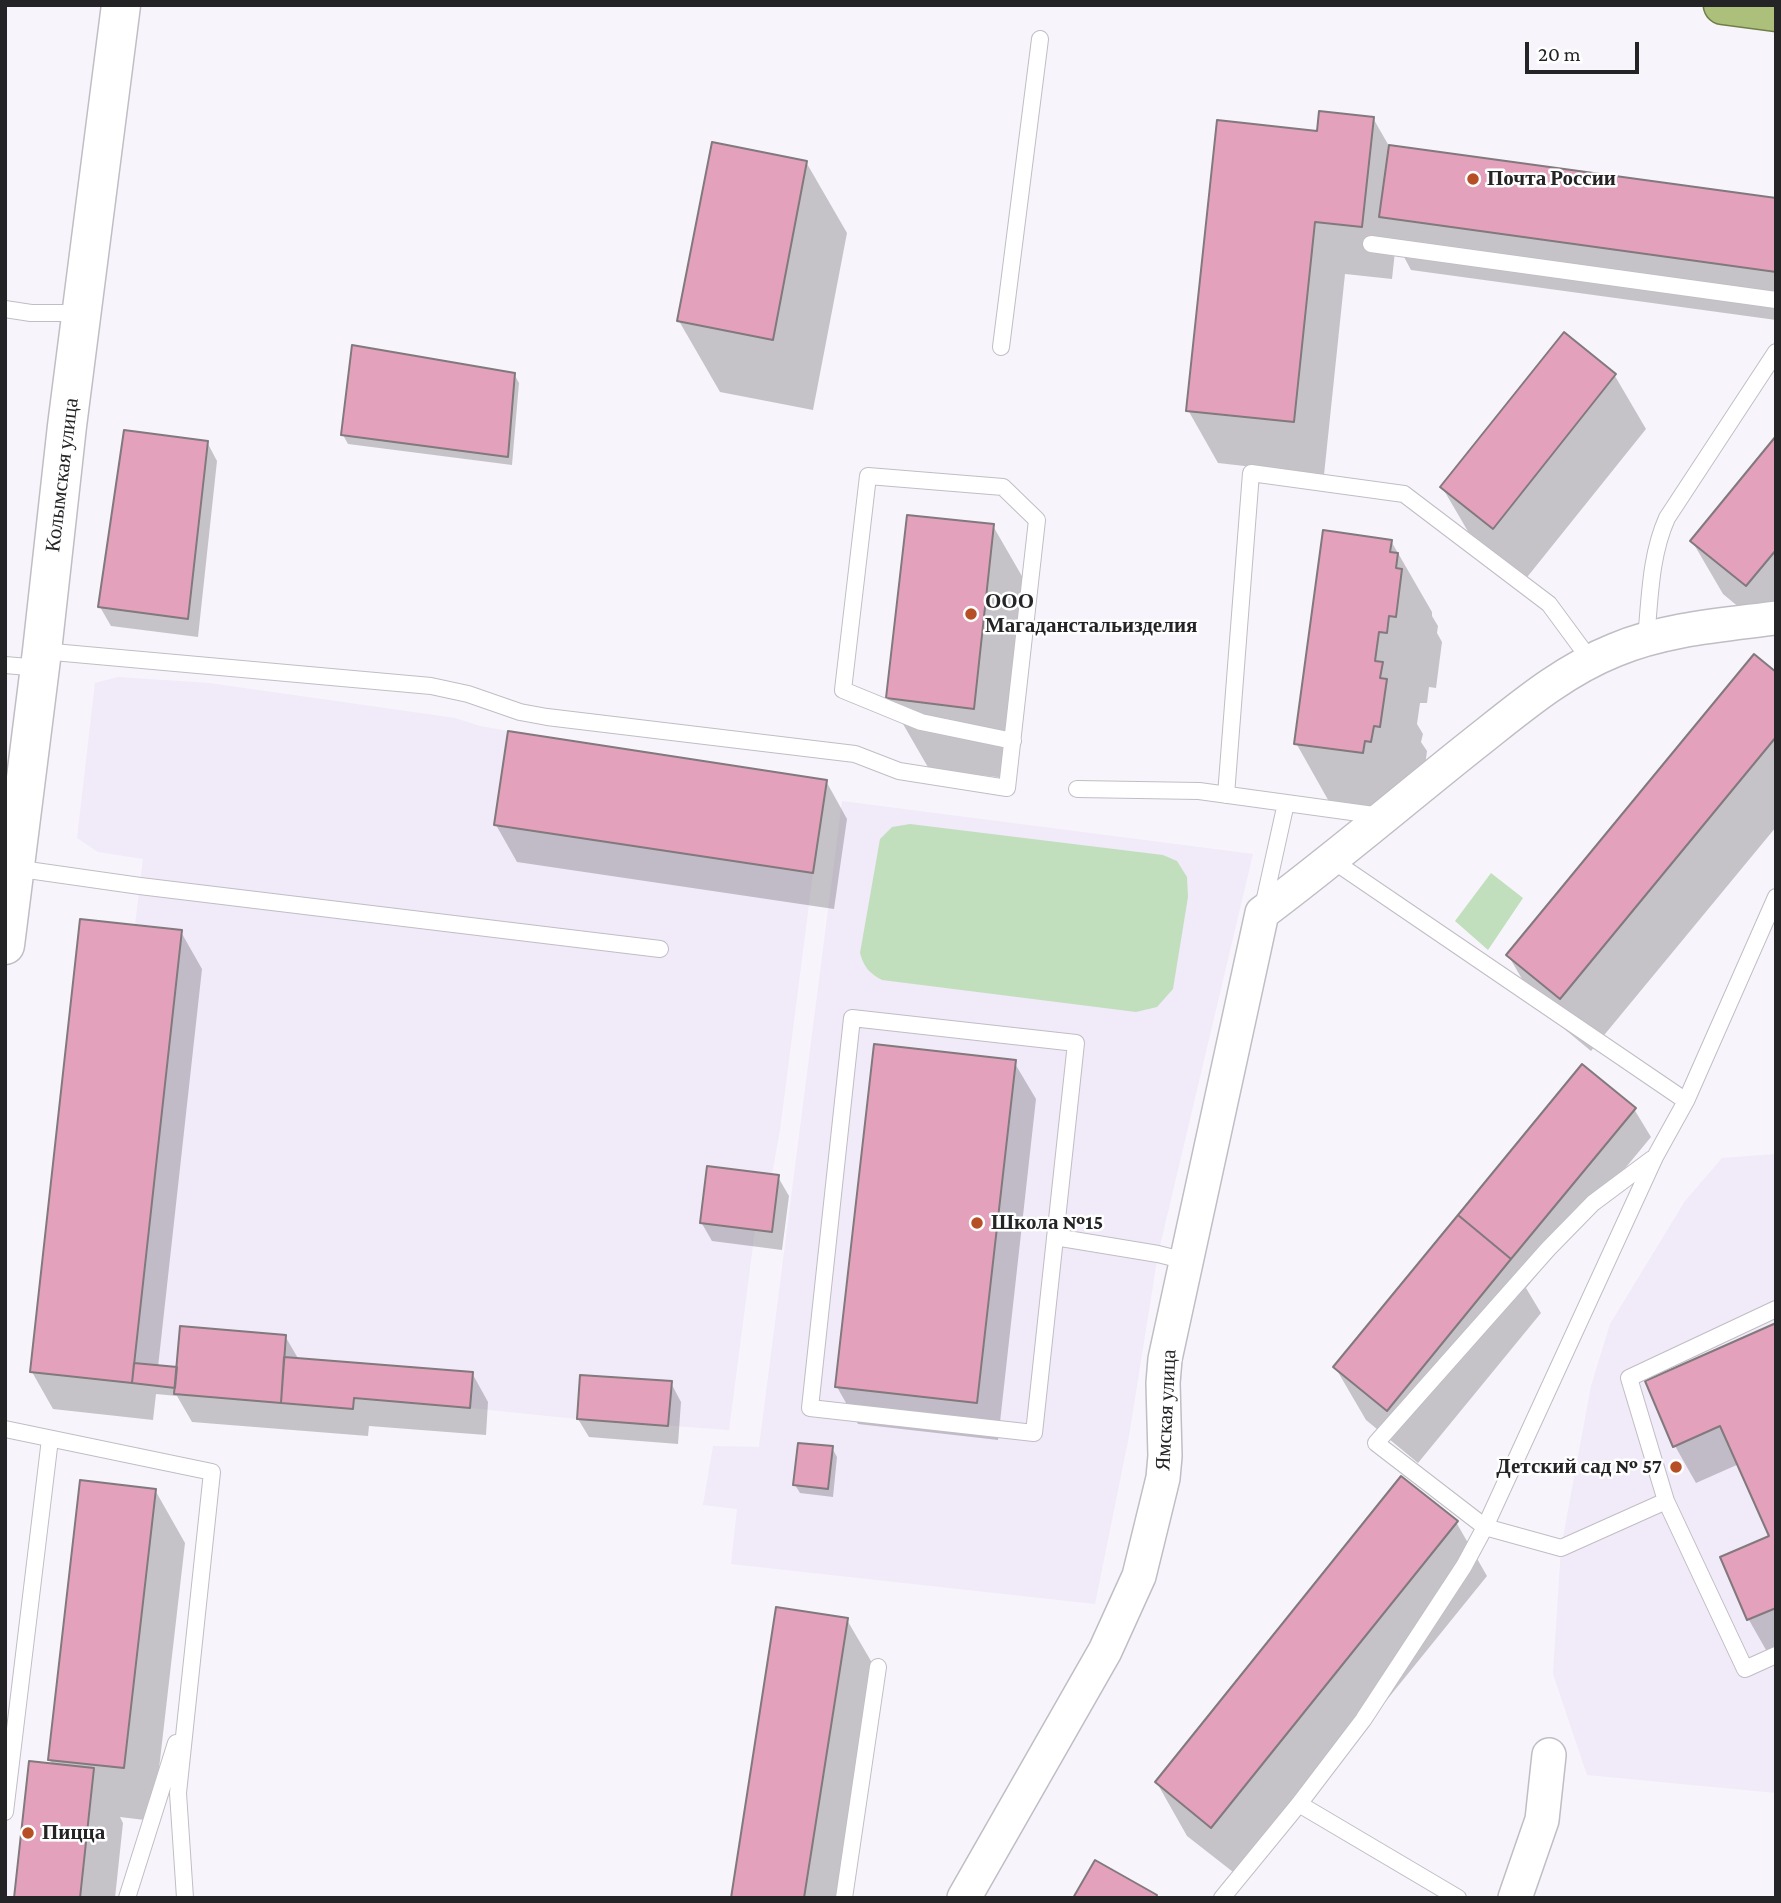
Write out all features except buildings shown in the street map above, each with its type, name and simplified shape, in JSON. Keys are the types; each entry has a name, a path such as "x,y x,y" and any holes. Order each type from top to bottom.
{"highway":[{"path":"1723,5 1776,12"}],"street":[{"name":"Колымская улица","path":"5,945 14,867 29,661 67,426 121,5"},
{"path":"1262,913 1540,692 1591,660 1646,639 1704,627 1776,618"},
{"name":"Ямская улица","path":"964,1898 1105,1651 1139,1576 1163,1478 1165,1359 1262,913"},
{"path":"1515,1898 1542,1820 1549,1755"}],"lane":[{"path":"1001,347 1040,39"},
{"path":"1371,244 1776,300"},
{"path":"5,309 31,313 81,313"},
{"path":"1646,639 1655,551 1660,534 1667,519 1776,352"},
{"path":"1226,795 1251,473 1405,494 1549,604 1591,660"},
{"path":"29,661 431,686 468,694 520,712 547,717 855,754 899,771 1007,788 1013,741 1037,520 1003,487 868,476 843,690 921,722 1013,741"},
{"path":"1077,789 1199,791 1385,817"},
{"name":"Ямская улица","path":"1262,913 1286,803"},
{"path":"1332,860 1686,1101"},
{"path":"14,867 154,887 660,949"},
{"path":"1222,1898 1299,1804 1378,1698 1464,1566 1485,1527 1655,1157 1686,1101 1776,897"},
{"path":"852,1018 1076,1043 1055,1237 1034,1433 810,1408 852,1018"},
{"path":"1655,1157 1593,1203 1548,1249 1376,1443 1485,1527 1562,1548 1666,1501"},
{"path":"1055,1237 1186,1261"},
{"path":"1776,1309 1629,1378 1666,1501 1745,1669 1776,1655"},
{"path":"5,1429 212,1472 178,1793 185,1898"},
{"path":"5,1812 50,1439"},
{"path":"844,1898 878,1667"},
{"path":"127,1898 187,1710"},
{"path":"1299,1804 1458,1898"}],"shaded area":[{"path":"118,677 209,683 455,718 508,731 827,780 772,1174 779,1175 772,1232 755,1230 729,1430 354,1398 353,1409 174,1394 174,1388 30,1372 80,919 135,925 143,859 98,852 77,838 95,683"},
{"name":"Школа №15","path":"842,801 1253,854 1158,1254 1129,1436 1095,1604 731,1564 737,1509 703,1505 713,1446 759,1447"},
{"name":"Детский сад № 57","path":"1776,1154 1776,1793 1587,1775 1553,1674 1561,1548 1591,1386 1610,1324 1685,1201 1722,1158"}],"green space":[{"path":"910,824 1163,855 1177,861 1187,877 1188,897 1173,989 1157,1007 1136,1012 882,980 877,977 863,962 860,953 880,839 892,827"},
{"path":"1491,873 1523,898 1488,950 1455,921"}],"place":[{"name":"Почта России","path":"1473,179"},
{"name":"ООО Магаданстальизделия","path":"971,614"},
{"name":"Школа №15","path":"977,1223"},
{"name":"Детский сад № 57","path":"1676,1467"},
{"name":"Пицца","path":"28,1833"}]}
